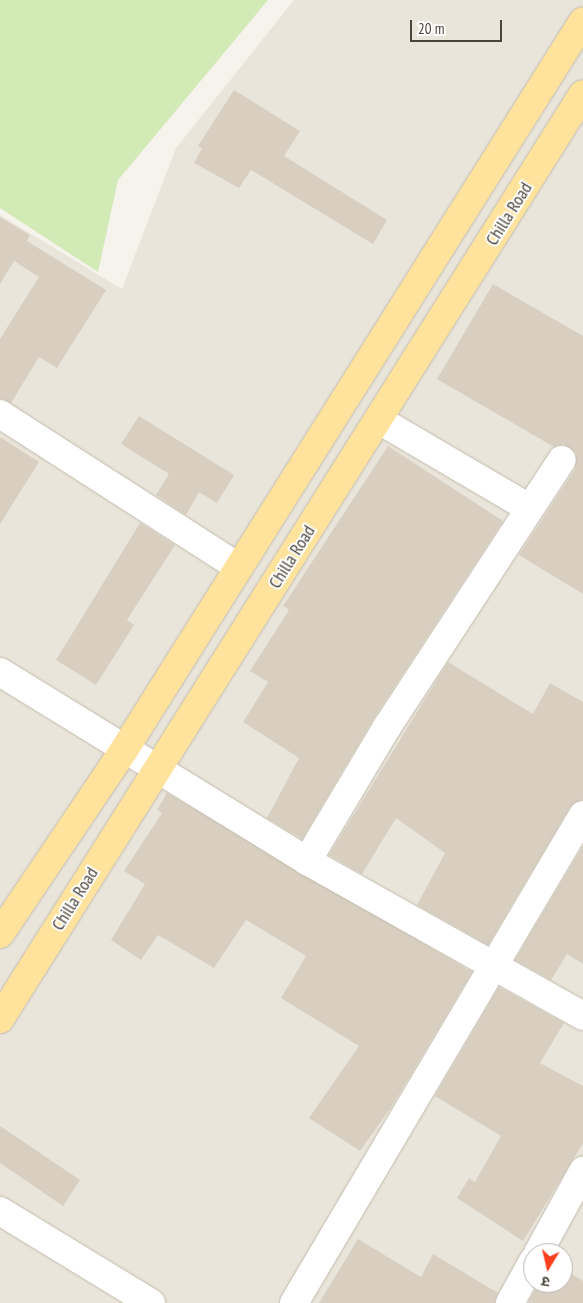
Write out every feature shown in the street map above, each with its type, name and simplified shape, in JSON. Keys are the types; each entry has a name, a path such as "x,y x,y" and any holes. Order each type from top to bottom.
{"main road":[{"path":"0,934 124,750 583,21"},
{"name":"Chilla Road","path":"0,1018 583,94"}],"street":[{"path":"0,414 238,567"},
{"path":"379,420 528,508"},
{"path":"307,860 528,508 562,460"},
{"path":"0,672 156,770 307,860 496,964 583,1016"},
{"path":"294,1303 583,815"},
{"path":"543,1243 583,1171"},
{"path":"0,1211 151,1303"},
{"path":"510,1303 523,1280"}],"shaded area":[{"path":"294,0 583,0 583,1303 0,1303 0,215 122,289 176,148"}],"green space":[{"path":"0,0 268,0 118,180 98,272 0,208"}],"building":[{"path":"234,90 300,131 284,156 387,220 373,244 251,170 239,188 194,163 202,148 198,146"},
{"path":"0,217 30,235 27,241 106,290 57,368 39,357 11,403 0,398 0,339 39,277 14,261 0,284"},
{"path":"493,284 583,336 583,594 519,555 575,469 576,453 563,444 554,447 437,379"},
{"path":"139,416 234,475 217,503 199,492 186,515 156,495 169,474 121,444"},
{"path":"0,437 39,462 0,524"},
{"path":"388,446 503,521 374,718 302,839 267,818 299,758 243,722 268,682 250,671 289,610 283,606"},
{"path":"140,523 175,545 127,620 134,625 96,685 56,660"},
{"path":"448,662 533,714 550,683 583,702 583,799 570,807 488,945 417,905 445,853 396,818 362,874 329,855"},
{"path":"167,793 472,972 392,1106 360,1151 309,1118 359,1046 281,998 306,956 246,920 214,968 158,935 141,960 111,940 145,884 124,871 162,813 157,810"},
{"path":"583,846 583,964 567,954 551,980 515,960"},
{"path":"499,987 564,1023 540,1063 583,1086 583,1143 523,1241 457,1198 469,1178 475,1182 501,1136 435,1096"},
{"path":"0,1126 80,1180 63,1206 0,1163"},
{"path":"358,1239 421,1277 433,1254 498,1293 494,1303 319,1303"},
{"path":"573,1275 583,1281 583,1303 528,1303 534,1293 573,1293"}]}
